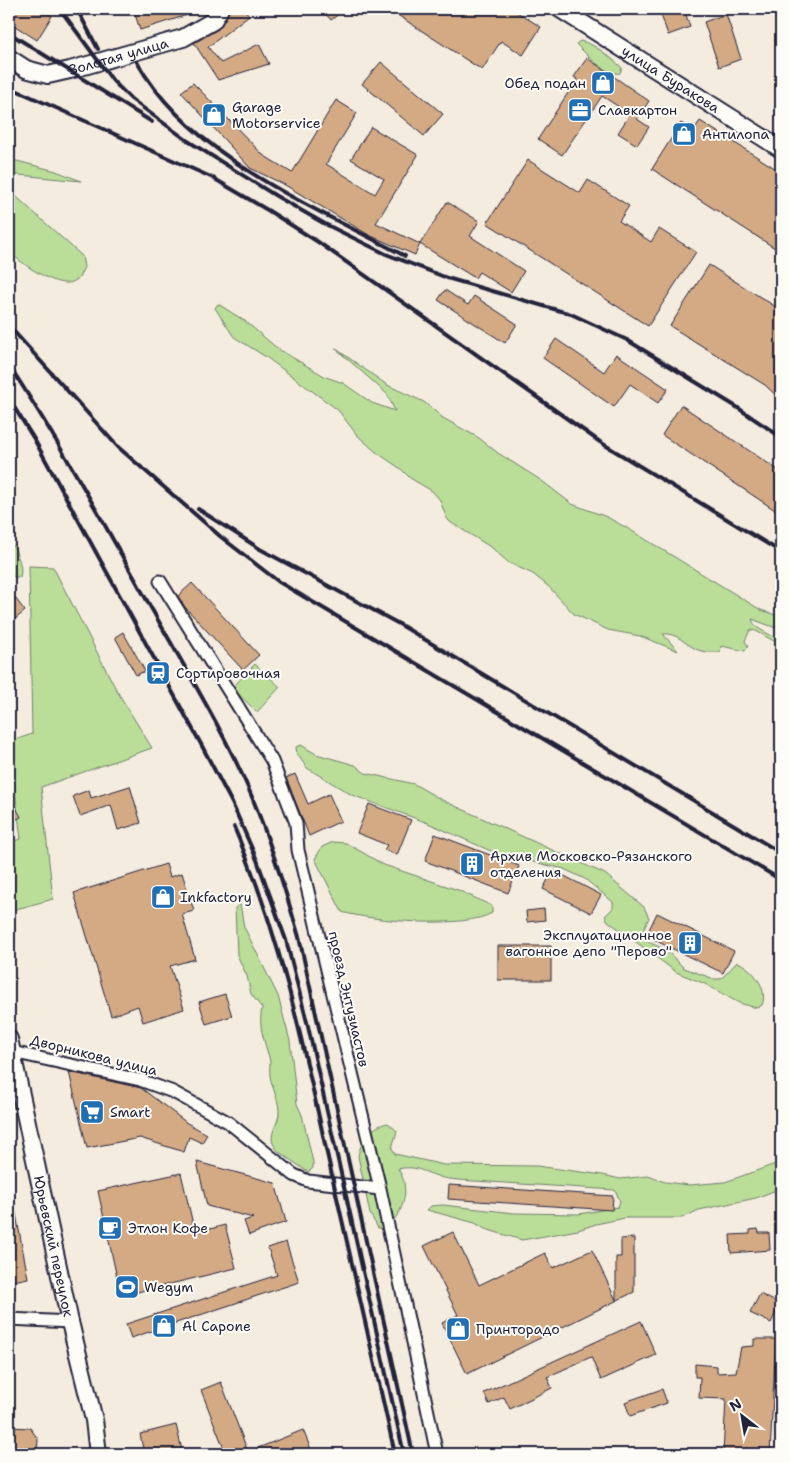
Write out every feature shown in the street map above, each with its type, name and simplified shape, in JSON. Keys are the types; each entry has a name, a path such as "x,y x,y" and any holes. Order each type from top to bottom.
{"street":[{"name":"Золотая улица","path":"9,58 26,68 48,75 70,70 183,38 213,20 220,9"},
{"name":"улица Буракова","path":"560,9 781,149"},
{"name":"проезд Энтузиастов","path":"160,580 272,761 296,823 298,850 380,1189 437,1454"},
{"name":"Дворникова улица","path":"10,1046 140,1080 173,1092 228,1122 294,1175 308,1181 380,1189"},
{"name":"Юрьевский переулок","path":"10,1046 70,1322 94,1420 98,1454"},
{"path":"9,1319 70,1322"}],"green space":[{"path":"580,41 597,48 608,56 622,68 620,73 609,71 596,63 576,44"},
{"path":"9,159 56,171 81,181 9,174"},
{"path":"9,190 82,256 84,267 79,278 69,283 61,283 45,277 20,261 9,251"},
{"path":"218,304 245,321 278,349 326,377 343,383 372,403 395,411 387,394 335,348 387,385 424,402 443,418 479,438 572,504 607,517 761,610 781,617 781,630 752,619 757,627 774,637 781,645 756,631 750,630 745,641 748,646 745,651 721,646 720,652 708,652 696,649 672,635 663,634 678,651 640,636 608,630 574,614 549,587 533,574 509,563 492,548 450,522 446,517 440,500 432,491 410,478 401,469 376,452 357,435 338,410 266,357 234,337 215,308"},
{"path":"9,536 20,562 20,577 14,577 9,572"},
{"path":"29,566 53,567 117,691 152,748 41,787 53,899 9,911 9,842 21,839 14,783 9,783 9,742 32,734"},
{"path":"255,664 280,687 257,712 232,688"},
{"path":"301,745 316,754 355,765 365,773 414,784 442,800 605,874 644,907 649,918 644,928 644,940 666,950 684,968 714,979 720,979 737,962 743,965 758,979 763,992 764,999 762,1005 757,1008 739,1003 703,983 676,972 608,921 605,916 613,908 613,902 585,879 564,869 529,861 511,860 428,823 352,795 307,768 297,754 296,747"},
{"path":"333,842 346,843 384,865 458,890 492,906 492,913 479,918 461,921 418,922 374,918 342,912 315,859 322,847"},
{"path":"240,904 244,927 278,996 290,1041 297,1104 302,1115 313,1162 313,1168 308,1172 279,1152 272,1141 279,1110 271,1080 270,1059 262,1033 262,1008 251,994 247,976 237,955 235,908"},
{"path":"388,1123 397,1131 392,1148 395,1154 444,1165 537,1166 620,1179 648,1176 665,1182 689,1185 725,1182 781,1162 781,1188 756,1198 699,1210 682,1218 625,1218 578,1230 522,1240 485,1229 475,1223 427,1210 431,1206 443,1205 514,1213 579,1214 618,1207 620,1201 615,1190 458,1180 442,1178 418,1169 404,1168 398,1169 402,1177 405,1194 400,1211 382,1229 378,1228 370,1214 358,1156 364,1139 377,1127"}],"building":[{"path":"9,9 40,9 52,16 37,40 12,24 9,20"},
{"path":"152,9 199,9 200,11 140,30 135,14"},
{"path":"230,9 244,9 249,15 208,47 221,63 259,44 269,64 218,80 194,43 218,29"},
{"path":"321,9 345,9 331,20"},
{"path":"400,9 512,9 541,27 523,55 501,41 482,70 396,14"},
{"path":"659,9 684,9 690,27 668,35"},
{"path":"726,14 741,59 719,67 704,22"},
{"path":"587,58 649,101 637,119 649,127 637,145 618,133 630,114 602,96 562,155 538,139 577,79 574,77"},
{"path":"381,62 443,114 424,136 362,84"},
{"path":"193,83 263,155 292,173 336,100 357,113 326,164 375,194 384,179 351,159 371,127 418,155 376,223 420,244 415,255 369,235 285,185 250,168 181,92"},
{"path":"700,121 781,172 781,252 652,169 681,123 693,131"},
{"path":"528,160 580,193 588,180 629,206 619,221 651,242 659,229 696,252 648,326 487,223"},
{"path":"447,202 479,221 470,236 524,271 511,292 479,272 475,278 420,244"},
{"path":"709,265 781,310 781,400 765,385 670,326"},
{"path":"445,290 468,305 474,296 517,324 505,343 438,300"},
{"path":"556,339 604,372 616,354 668,389 658,403 630,384 614,407 543,358"},
{"path":"681,405 781,472 781,514 662,435"},
{"path":"192,583 259,655 243,670 185,607 178,596"},
{"path":"9,590 25,611 9,624"},
{"path":"123,632 145,671 136,675 115,637"},
{"path":"295,774 308,804 329,794 341,821 309,836 286,778"},
{"path":"130,786 141,823 118,830 111,805 80,816 73,796 89,790 91,798"},
{"path":"9,795 21,817 9,823"},
{"path":"369,804 411,820 397,855 384,850 387,845 357,833"},
{"name":"Архив Московско-Рязанского отделения","path":"435,834 519,866 508,893 425,861"},
{"path":"166,864 170,877 182,873 194,911 182,914 195,959 170,966 184,1009 143,1022 138,1006 111,1016 74,893"},
{"path":"553,870 601,895 591,913 543,889"},
{"path":"544,909 545,920 527,922 526,911"},
{"name":"Эксплуатационное вагонное депо \"Перово\"","path":"657,913 734,951 723,973 646,936"},
{"path":"498,946 551,946 551,980 498,980"},
{"path":"225,994 232,1016 206,1024 199,1002"},
{"path":"69,1072 141,1088 187,1123 207,1134 202,1143 189,1137 184,1152 140,1138 87,1148"},
{"path":"197,1162 275,1183 286,1222 249,1235 244,1221 253,1218 207,1206"},
{"path":"181,1173 195,1233 225,1225 236,1268 121,1296 98,1191"},
{"path":"449,1185 613,1196 612,1210 448,1199"},
{"path":"13,1198 28,1278 9,1282 9,1199"},
{"path":"758,1229 759,1233 769,1233 770,1250 731,1253 730,1235 750,1234 750,1230"},
{"path":"453,1232 479,1285 545,1253 553,1268 592,1250 616,1300 616,1257 621,1257 621,1239 634,1238 634,1292 467,1374 442,1323 458,1315 424,1246"},
{"path":"286,1242 299,1282 131,1338 126,1324 277,1275 268,1248"},
{"path":"760,1294 780,1304 771,1323 750,1313"},
{"path":"641,1321 656,1355 601,1380 591,1357 547,1377 552,1388 510,1409 504,1397 489,1404 484,1393"},
{"path":"754,1339 776,1339 770,1454 723,1454 726,1399 699,1398 700,1377 695,1377 695,1364 717,1366 717,1373 736,1372 741,1347 754,1346"},
{"path":"221,1382 248,1452 303,1430 312,1452 306,1454 226,1454 201,1390"},
{"path":"662,1389 667,1403 630,1416 625,1402"},
{"path":"176,1425 183,1454 144,1454 140,1434"},
{"path":"9,1427 30,1428 38,1439 37,1454 9,1454"}],"railway":[{"path":"60,9 113,81 131,99 188,141 276,196 325,224 386,254 447,278 571,314 627,340 735,406 781,437"},
{"path":"77,9 98,49"},
{"path":"9,33 152,122"},
{"path":"137,62 160,95 188,125 221,152 256,176 294,198 405,256"},
{"path":"9,87 213,178 269,211 318,242 600,442 781,552"},
{"path":"9,326 118,447 221,537 279,582 781,880"},
{"path":"9,365 79,479 215,721 241,771 265,832 299,937 413,1454"},
{"path":"9,399 34,439 202,746 232,803 257,860 286,940 307,1022 404,1454"},
{"path":"198,509 260,549 399,624 781,853"},
{"path":"234,827 264,906 288,986 395,1454"}],"place":[{"name":"Обед подан","path":"603,83"},
{"name":"Славкартон","path":"580,110"},
{"name":"Garage Motorservice","path":"214,115"},
{"name":"Антилопа","path":"684,134"},
{"name":"Сортировочная","path":"158,673"},
{"name":"Архив Московско-Рязанского отделения","path":"472,864"},
{"name":"Inkfactory","path":"163,897"},
{"name":"Эксплуатационное вагонное депо \"Перово\"","path":"690,943"},
{"name":"Smart","path":"92,1112"},
{"name":"Этлон Кофе","path":"110,1228"},
{"name":"Wegym","path":"127,1287"},
{"name":"Al Capone","path":"164,1326"},
{"name":"Принторадо","path":"458,1329"}]}
